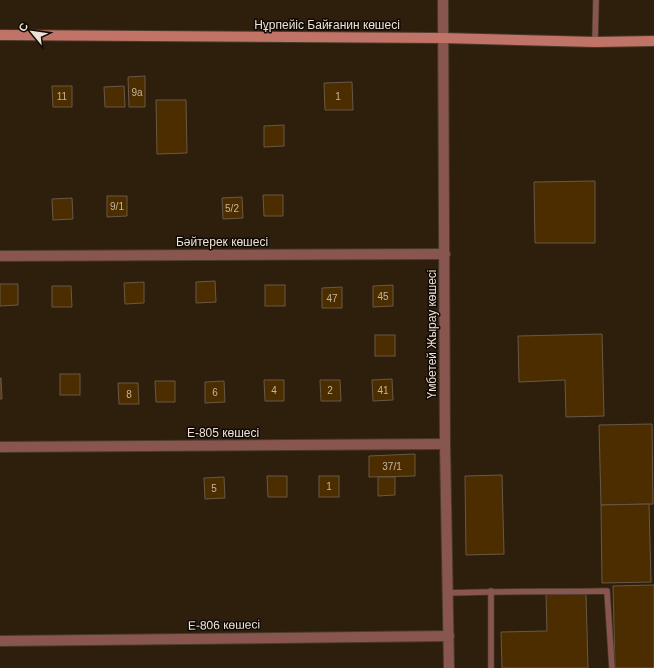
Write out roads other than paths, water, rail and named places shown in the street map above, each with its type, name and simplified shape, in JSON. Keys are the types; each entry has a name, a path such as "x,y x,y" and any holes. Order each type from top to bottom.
{"street":[{"name":"Үмбетей Жырау көшесі","path":"443,0 445,444 449,668"},
{"name":"Нұрпейіс Байғанин көшесі","path":"0,35 443,38 595,42 654,41"},
{"name":"Бәйтерек көшесі","path":"0,256 445,254"},
{"name":"Е-805 көшесі","path":"0,447 445,444"},
{"name":"Е-806 көшесі","path":"0,641 449,636"}],"lane":[{"path":"595,42 596,0"},
{"path":"491,591 491,668"},
{"path":"448,593 491,591 607,591 612,668"}]}
